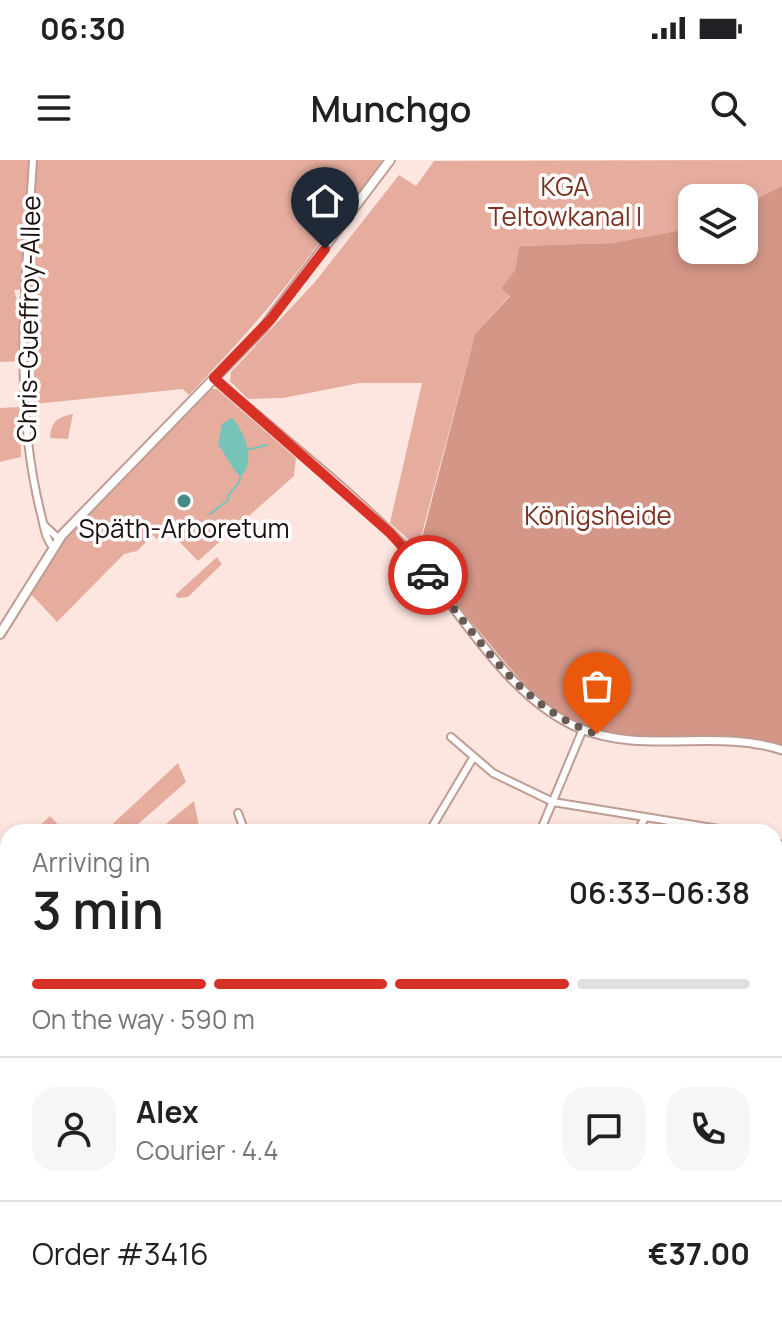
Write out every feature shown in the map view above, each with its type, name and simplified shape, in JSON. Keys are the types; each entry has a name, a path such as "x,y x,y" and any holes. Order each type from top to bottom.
{"main road":[{"path":"0,634 59,539 271,319 389,162"}],"street":[{"name":"Chris-Gueffroy-Allee","path":"33,160 26,303 27,454 43,524 54,548"},
{"path":"214,378 399,542 527,695 555,716 583,729 622,739 747,742 782,750"},
{"path":"43,524 59,539"},
{"path":"543,824 583,729"},
{"path":"451,737 473,758 515,786 553,802 684,824"},
{"path":"434,824 473,758"},
{"path":"238,813 242,824"},
{"path":"642,824 645,818"}],"green space":[{"path":"0,160 382,160 358,196 334,192 333,195 347,203 329,229 272,303 189,395 183,389 34,404 34,304 38,289 14,290 20,311 20,361 0,362"},
{"name":"KGA Teltowkanal I","path":"782,160 782,186 758,198 758,184 678,184 678,231 612,243 519,246 515,270 501,288 510,295 475,334 418,548 390,523 422,383 360,383 283,398 248,399 230,381 231,372 315,282 399,175 416,186 434,161"},
{"name":"Königsheide","path":"782,186 782,747 723,738 644,737 601,732 561,714 528,687 417,557 475,334 510,296 501,288 515,270 519,246 612,243 678,231 678,264 758,264 758,198"},
{"name":"Späth-Arboretum","path":"210,389 217,389 296,458 294,476 198,561 169,531 159,541 153,535 137,551 124,554 57,622 31,594 67,538"},
{"path":"20,407 21,457 0,462 0,408"},
{"path":"73,414 68,439 50,438 56,421"},
{"path":"217,557 222,564 188,597 178,598 175,595"},
{"path":"178,763 186,782 138,824 113,824"},
{"path":"194,801 198,824 166,824"},
{"path":"50,816 57,824 42,824"}],"water":[{"path":"232,418 244,437 248,453 247,468 243,474 237,474 218,444 222,424"}],"waterway":[{"path":"247,450 267,445"},
{"path":"210,514 228,500 239,482 240,474"}],"way so far":[{"path":"428,575 527,695 555,716 597,734"}],"place":[{"name":"Späth-Arboretum","path":"184,501"}],"route":[{"path":"325,249 271,319 214,378 390,533 428,575"}]}
